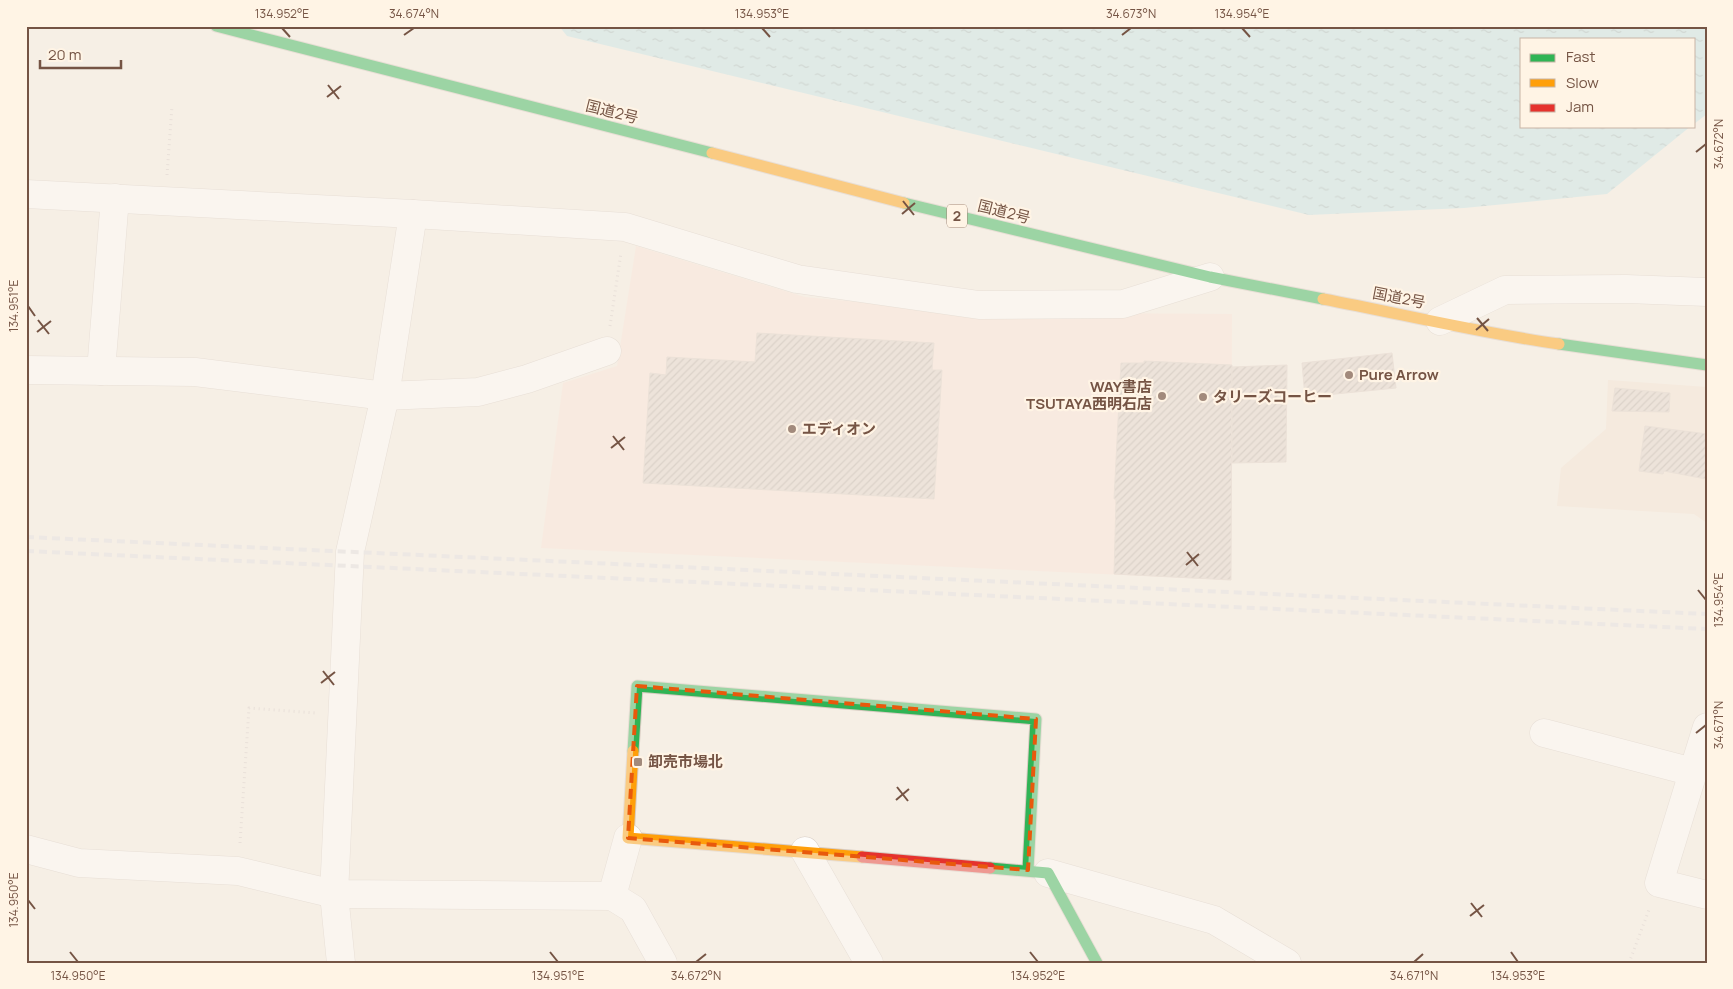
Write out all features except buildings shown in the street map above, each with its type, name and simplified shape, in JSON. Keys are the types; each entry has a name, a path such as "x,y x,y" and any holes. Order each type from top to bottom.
{"main road":[{"name":"国道2号","path":"216,26 983,223 1210,277 1440,321 1496,335 1707,365"},
{"path":"1038,872 805,851 628,838 638,686 1036,719 1038,872 1097,963"}],"street":[{"path":"26,194 166,200 625,227 796,279 979,304 1124,304 1210,277"},
{"path":"101,371 115,198"},
{"path":"341,963 334,894 350,552 385,396 413,214"},
{"path":"1440,321 1505,290 1626,289 1707,292"},
{"path":"26,370 195,372 385,396 478,392 527,379 607,350"},
{"path":"1707,728 1659,882 1707,895"},
{"path":"1544,733 1693,772"},
{"path":"612,896 628,838"},
{"path":"26,849 79,863 238,872 334,894 612,896 633,910 663,963"},
{"path":"805,851 869,963"},
{"path":"1038,872 1214,920 1287,963"}],"path":[{"path":"166,200 172,106"},
{"path":"607,350 625,227"},
{"path":"238,872 248,708 342,714"},
{"path":"1629,963 1659,882"}],"highlighted area":[{"path":"637,686 1036,719 1028,870 628,838"}],"shaded area":[{"path":"636,246 805,297 964,312 1232,314 1231,580 541,548 563,383 617,366"},
{"path":"1608,380 1707,387 1707,523 1694,514 1557,506 1561,468 1606,429"}],"water":[{"path":"559,26 1707,26 1707,114 1696,122 1696,38 1520,38 1520,128 1689,128 1607,194 1464,208 1309,215 567,36"}],"railway":[{"path":"26,537 1707,614"},
{"path":"26,551 1707,629"}],"traffic: fast":[{"path":"216,26 712,153"},
{"path":"904,203 1210,277 1323,299"},
{"path":"1559,344 1707,365"},
{"path":"633,751 637,686 1036,719 1028,870"},
{"path":"990,868 1048,873 1097,963"}],"traffic: slow":[{"path":"712,153 904,203"},
{"path":"1323,299 1470,329 1559,344"},
{"path":"633,751 628,838 862,857"}],"traffic: jam":[{"path":"862,857 990,868"}],"place":[{"name":"Pure Arrow","path":"1349,375"},
{"name":"WAY書店 TSUTAYA西明石店","path":"1162,396"},
{"name":"タリーズコーヒー","path":"1203,397"},
{"name":"エディオン","path":"792,429"},
{"name":"卸売市場北","path":"638,762"}]}
